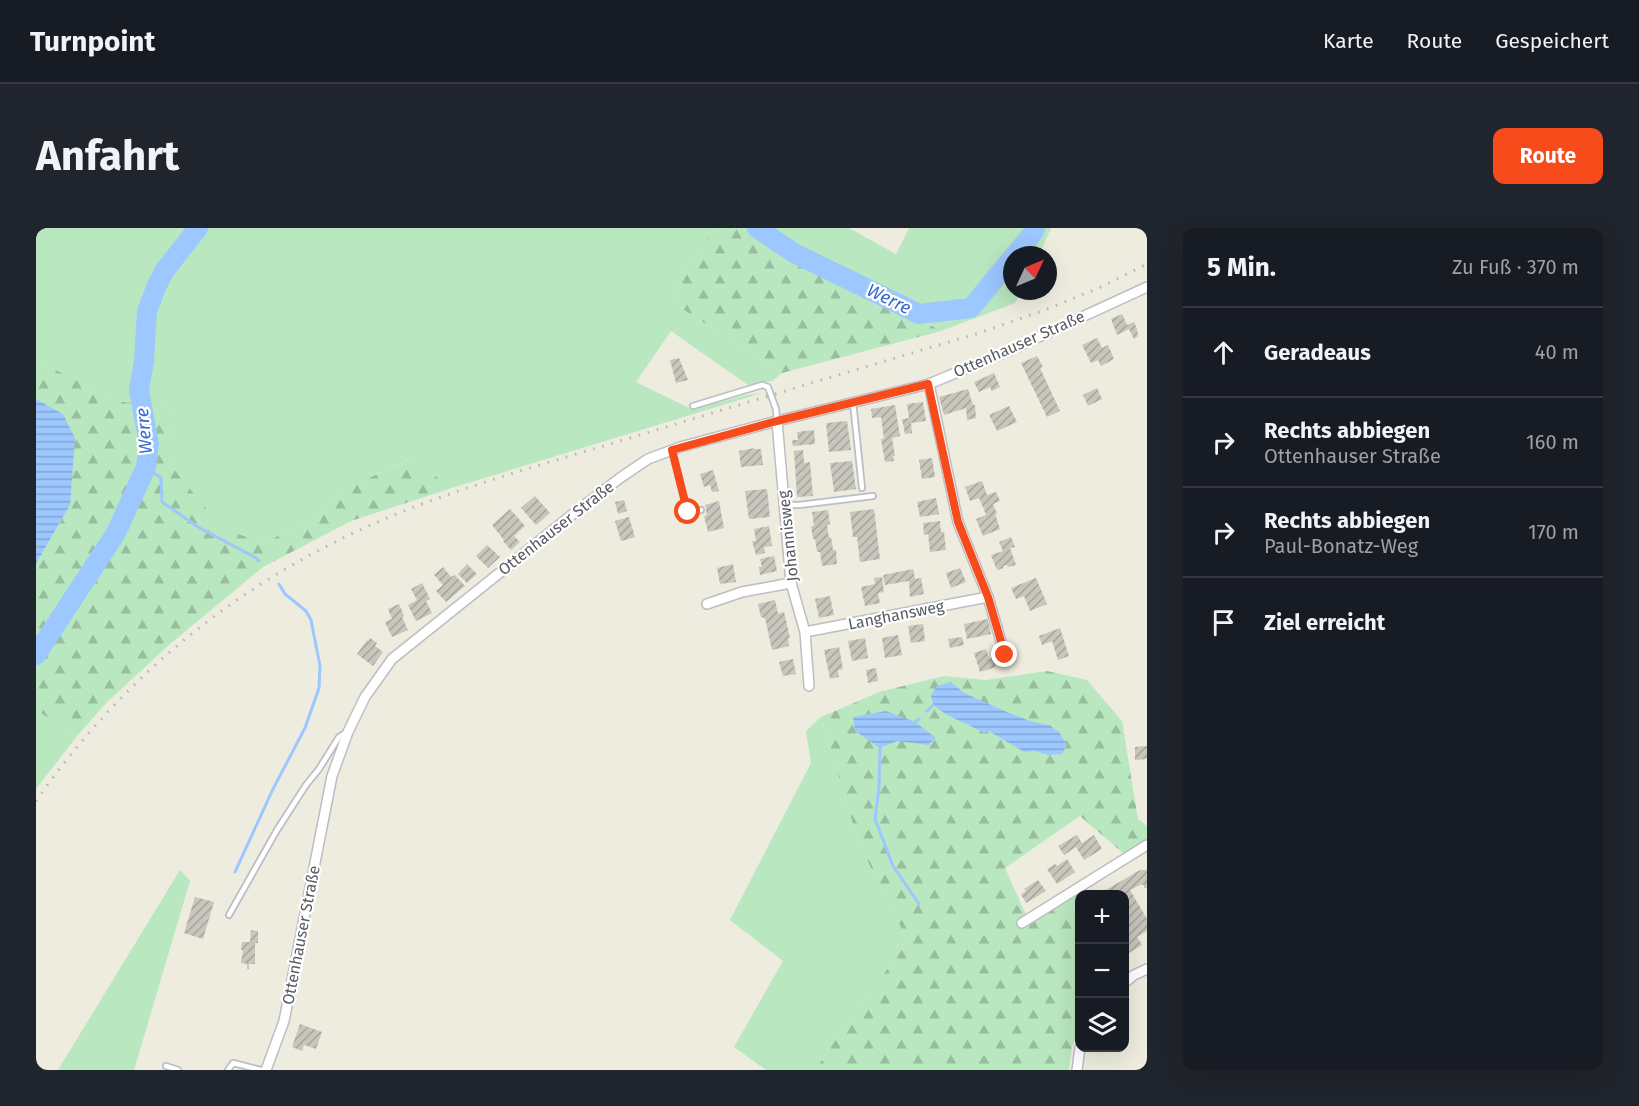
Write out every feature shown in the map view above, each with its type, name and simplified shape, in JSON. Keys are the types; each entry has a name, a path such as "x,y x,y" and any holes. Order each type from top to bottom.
{"street":[{"name":"Ottenhauser Straße","path":"263,1070 284,1021 332,776 348,732 365,697 392,659 573,514 648,459 672,450 777,421 928,384 1006,352 1147,287"},
{"path":"928,384 958,522 988,597 1005,655"},
{"name":"Johannisweg","path":"777,421 791,583 805,633 809,686"},
{"path":"707,604 742,592 791,583"},
{"name":"Langhansweg","path":"805,633 988,597"},
{"path":"1022,923 1147,845"},
{"path":"1129,979 1147,969"},
{"path":"1077,1070 1079,1052"}],"lane":[{"path":"693,406 762,385 768,387 772,395 777,421"},
{"path":"853,402 862,488"},
{"path":"672,450 687,510 688,512 701,510"},
{"path":"784,505 873,496"},
{"path":"229,915 306,784 319,769 339,737 348,732"},
{"path":"228,1070 233,1063 263,1070"},
{"path":"166,1066 178,1070"}],"green space":[{"path":"36,228 714,228 676,284 678,306 782,373 772,381 748,385 671,331 636,382 689,408 762,393 452,488 410,458 346,489 308,522 263,543 222,529 173,468 168,408 117,401 36,360"},
{"path":"714,228 749,228 798,251 941,331 782,373 678,306 676,284"},
{"path":"749,228 849,228 896,254 909,228 1051,228 1043,246 1003,246 1003,300 1016,300 1015,303 941,331 798,251"},
{"path":"36,360 117,401 168,408 173,468 222,528 263,543 308,522 346,489 411,458 452,488 351,521 263,567 170,644 107,702 77,736 36,710 36,564 70,505 63,414 36,399"},
{"path":"1047,671 1087,680 1122,721 1138,819 1147,826 1147,840 1124,854 1080,816 1005,868 1026,915 1032,922 1075,894 1075,1040 1069,1070 815,1070 908,941 866,858 850,815 821,717 879,692 944,676 986,680"},
{"path":"36,710 77,736 36,789"},
{"path":"821,717 850,815 866,858 908,941 815,1070 766,1070 734,1047 783,961 730,920 811,763 806,731"},
{"path":"180,870 190,881 134,1070 58,1070"}],"water":[{"path":"36,399 63,414 75,438 70,505 36,564"},
{"path":"951,682 964,693 1007,712 1049,725 1059,732 1067,745 1062,754 1024,752 989,731 985,733 947,715 933,705 931,695 937,686"},
{"path":"886,711 915,722 936,738 928,745 897,741 880,748 855,731 853,717"}],"building":[{"path":"1122,314 1127,325 1134,322 1138,336 1134,339 1129,329 1117,335 1111,319"},
{"path":"1097,338 1102,348 1108,345 1114,359 1101,366 1098,360 1091,363 1082,345"},
{"path":"1037,356 1043,367 1040,368 1060,411 1047,417 1021,363"},
{"path":"679,358 688,380 676,383 670,360"},
{"path":"994,373 1000,387 992,391 990,387 979,392 974,382"},
{"path":"1097,388 1102,399 1088,406 1083,395"},
{"path":"968,389 973,405 975,405 976,418 967,420 966,408 944,415 939,397"},
{"path":"923,402 926,421 911,423 912,433 905,434 902,419 909,418 907,404"},
{"path":"895,405 900,436 892,438 894,461 885,462 881,439 884,439 881,417 872,418 871,409"},
{"path":"1009,406 1017,422 997,431 989,415"},
{"path":"847,421 851,450 829,452 826,423"},
{"path":"814,430 815,444 793,446 792,440 798,440 797,432"},
{"path":"761,449 763,465 741,467 739,451"},
{"path":"803,450 804,463 810,462 813,496 797,497 794,451"},
{"path":"932,458 935,477 922,479 919,460"},
{"path":"852,461 856,489 834,492 830,463"},
{"path":"713,470 719,491 712,492 710,485 704,487 700,474"},
{"path":"982,481 987,495 996,492 1000,501 993,504 1000,529 983,536 976,519 986,515 979,498 970,501 965,487"},
{"path":"767,489 770,517 749,519 745,491"},
{"path":"535,496 550,513 536,525 521,508"},
{"path":"936,498 939,514 920,517 917,502"},
{"path":"624,500 627,511 618,514 615,502"},
{"path":"719,501 724,528 708,532 704,516 707,515 705,505"},
{"path":"510,509 525,526 514,536 520,542 511,550 492,525"},
{"path":"874,509 880,559 860,562 857,537 853,537 850,512"},
{"path":"828,510 829,538 831,537 833,550 836,550 837,564 822,566 820,552 817,552 815,539 813,539 812,512"},
{"path":"629,517 635,537 621,541 615,521"},
{"path":"940,521 946,550 930,552 928,534 924,535 923,523"},
{"path":"769,526 772,546 764,547 765,553 756,555 752,541 756,541 754,529"},
{"path":"1011,537 1015,547 1010,548 1016,565 1003,566 1004,568 997,570 991,555 1003,551 999,542"},
{"path":"487,545 500,557 488,568 476,556"},
{"path":"774,556 777,571 760,575 759,567 762,567 760,559"},
{"path":"467,564 477,574 467,583 458,574"},
{"path":"733,564 736,582 720,584 717,568"},
{"path":"443,567 451,577 455,575 465,586 446,602 436,591 443,585 434,575"},
{"path":"960,568 966,582 951,588 946,573"},
{"path":"913,569 915,579 921,578 924,594 910,597 909,581 885,585 883,575"},
{"path":"882,577 884,592 878,593 880,603 865,606 861,587 875,584 874,578"},
{"path":"1036,578 1047,604 1030,611 1024,596 1016,599 1011,588"},
{"path":"422,583 430,599 426,601 432,613 416,621 408,605 417,600 411,589"},
{"path":"830,596 834,615 819,618 815,599"},
{"path":"775,600 778,614 784,612 790,638 788,638 789,646 772,650 765,618 761,617 758,604"},
{"path":"399,604 408,630 392,637 385,622 392,619 388,609"},
{"path":"988,619 991,634 967,639 964,624"},
{"path":"923,624 925,641 911,643 908,626"},
{"path":"1060,628 1069,656 1058,660 1052,641 1042,645 1039,636"},
{"path":"898,635 902,655 885,658 882,638"},
{"path":"962,637 964,645 950,648 948,639"},
{"path":"370,638 383,652 373,666 357,654"},
{"path":"865,638 868,658 852,661 848,641"},
{"path":"839,647 843,669 838,670 839,677 830,679 824,650"},
{"path":"986,649 989,659 993,658 996,667 980,672 974,653"},
{"path":"793,659 796,674 783,676 779,662"},
{"path":"876,668 878,681 868,683 866,670"},
{"path":"1147,746 1147,759 1135,760 1135,747"},
{"path":"1077,835 1082,843 1094,835 1102,849 1084,860 1076,847 1064,855 1058,846"},
{"path":"1067,859 1075,872 1057,884 1047,869"},
{"path":"1140,870 1147,870 1147,888 1140,885 1130,890 1147,919 1147,931 1137,937 1142,945 1129,953 1129,890 1106,890"},
{"path":"1038,880 1046,891 1026,903 1021,894 1026,891 1024,889"},
{"path":"195,897 214,902 203,939 184,933"},
{"path":"251,930 258,931 258,943 255,943 255,964 249,964 249,969 247,969 247,964 241,963 243,950 241,950 242,942 250,942"},
{"path":"300,1024 322,1032 316,1049 304,1045 302,1051 292,1047"}],"waterway":[{"name":"Werre","path":"36,655 116,533 146,467 149,444 139,390 144,361 147,311 165,270 198,228"},
{"name":"Werre","path":"757,228 794,253 919,314 971,308 1003,269"},
{"name":"Werre","path":"1022,246 1035,228"},
{"path":"146,467 161,478 162,502 198,527 259,561"},
{"path":"235,872 273,789 305,728 319,688 320,666 311,620 306,611 285,594 279,584"},
{"path":"927,711 933,705"},
{"path":"915,722 919,719"},
{"path":"880,748 879,788 875,819 893,866 919,904"}],"railway":[{"path":"36,801 72,753 153,667 198,629 246,594 296,563 349,535 432,500 488,481 976,334 1045,310 1101,287 1147,264"}],"route":[{"path":"688,512 672,450 777,421 928,384 958,522 988,597 1005,655"}]}
